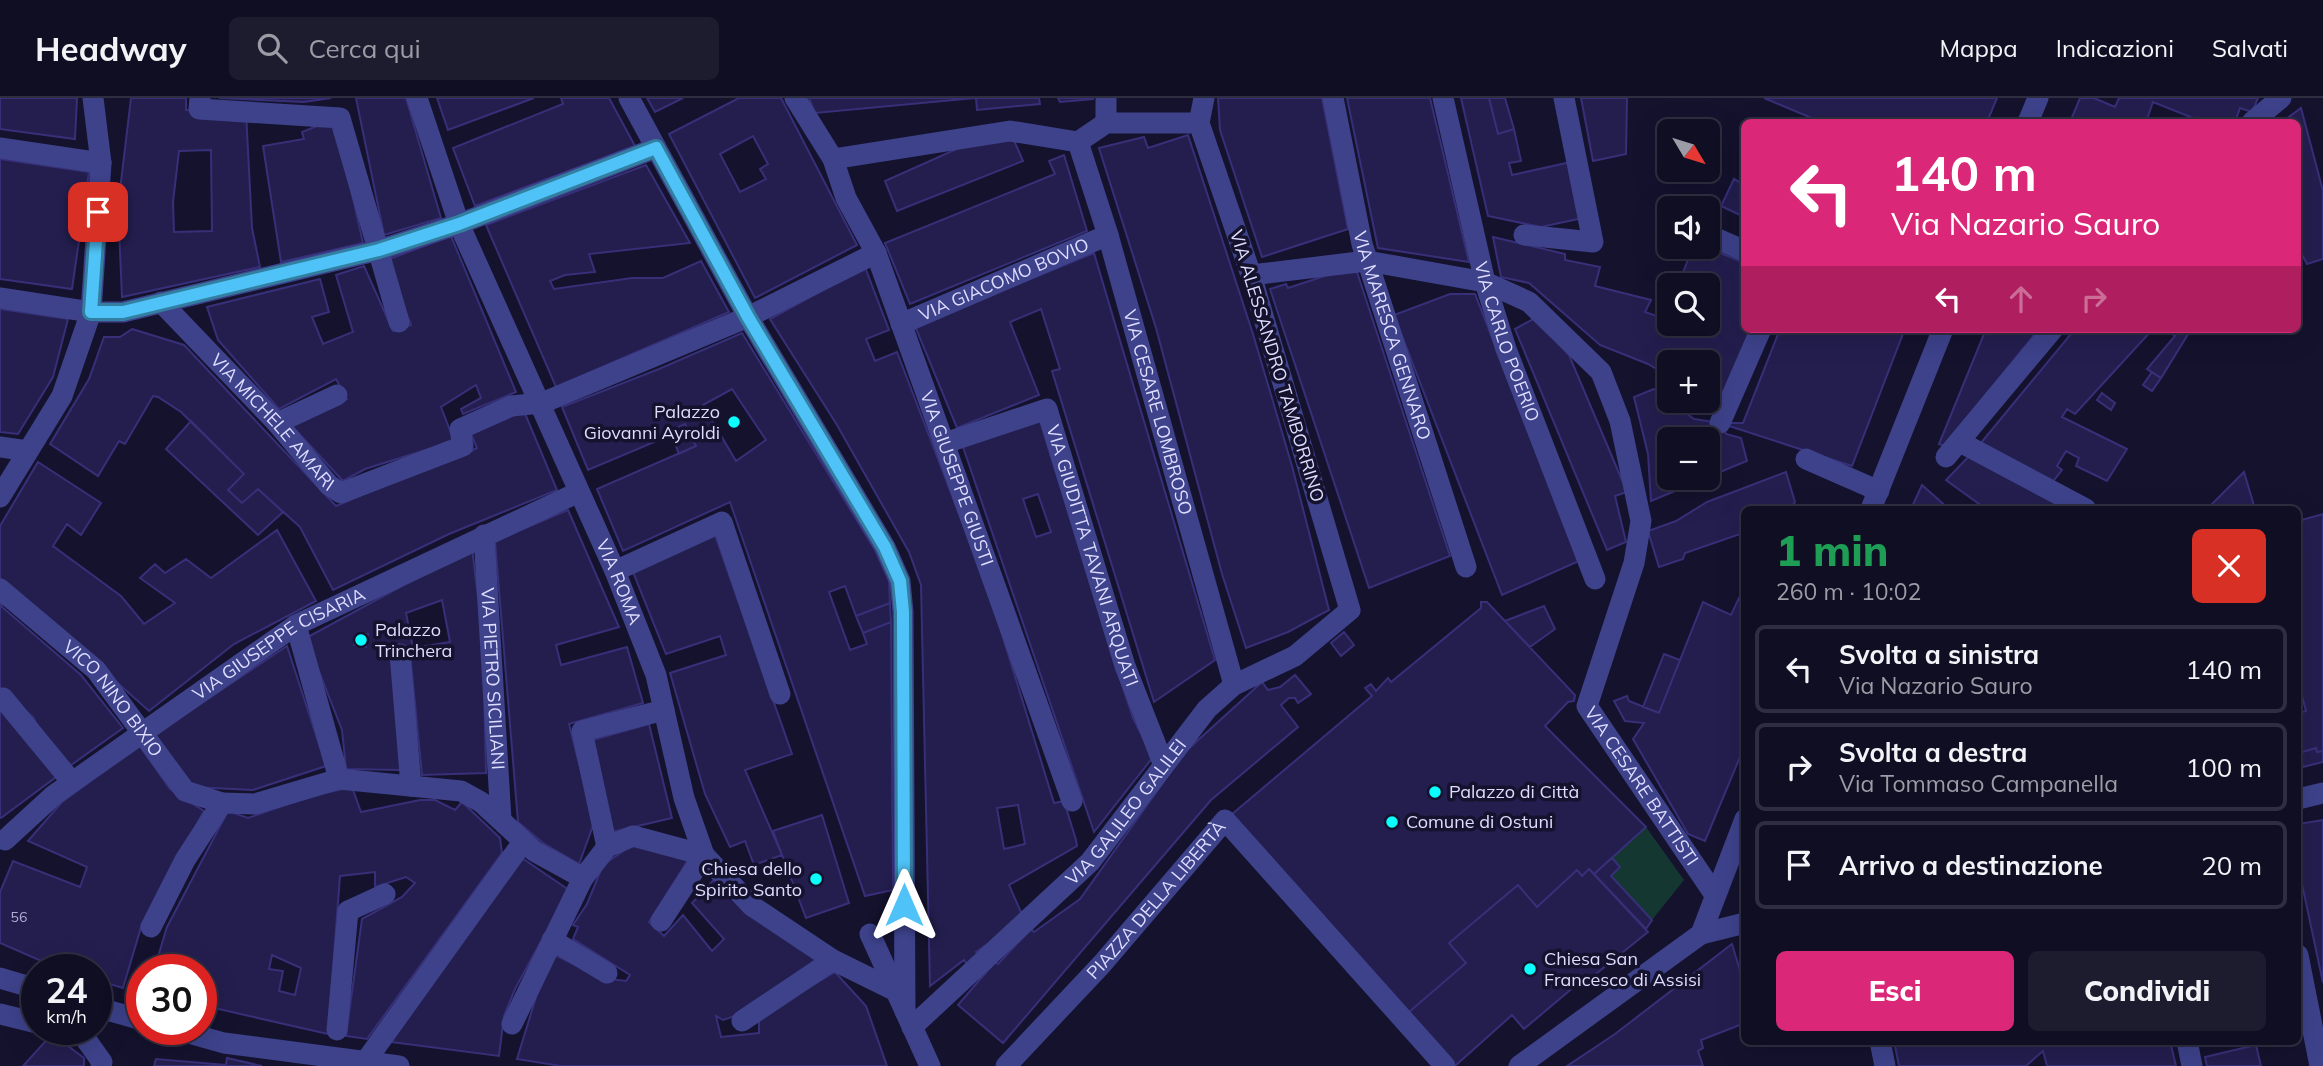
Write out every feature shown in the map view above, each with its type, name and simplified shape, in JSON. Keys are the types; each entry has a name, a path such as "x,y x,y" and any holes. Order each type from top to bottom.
{"street":[{"path":"0,497 62,396 91,312 101,163 93,98"},
{"path":"200,98 199,109 340,118 399,322"},
{"name":"VIA ROMA","path":"417,98 459,224 542,403 656,675 684,798 704,855 752,906 833,960 895,991"},
{"path":"629,98 748,317 885,547 900,581 903,612 908,1019"},
{"name":"VIA GIUSEPPE GIUSTI","path":"795,98 834,159 846,198 876,253 1072,801"},
{"path":"1106,98 1106,123"},
{"path":"834,159 1010,131 1078,142 1106,123 1199,123 1204,98"},
{"name":"VIA MARESCA GENNARO","path":"1333,98 1367,261 1466,567"},
{"name":"VIA CARLO POERIO","path":"1443,98 1485,282 1506,349 1595,579"},
{"path":"1524,235 1593,242 1564,98"},
{"path":"2029,119 2038,98"},
{"path":"2256,119 2281,98"},
{"name":"VIA ALESSANDRO TAMBORRINO","path":"1199,123 1251,275 1350,610"},
{"name":"VIA CESARE LOMBROSO","path":"1078,142 1108,235 1234,685"},
{"path":"0,148 101,163"},
{"path":"0,298 91,312 123,312 379,250 459,224 656,148"},
{"name":"VIA GIACOMO BOVIO","path":"901,324 1108,235"},
{"path":"1720,240 1741,249"},
{"path":"542,403 748,317 876,253"},
{"path":"1251,275 1367,261 1485,282"},
{"name":"VIA CESARE BATTISTI","path":"1485,282 1529,302 1601,372 1620,421 1641,521 1634,563 1587,706 1715,895"},
{"name":"VIA MICHELE AMARI","path":"161,302 277,423 329,485 341,493 463,446 460,429 511,406 542,403"},
{"path":"1720,423 1759,333"},
{"path":"1806,459 1875,500 1939,333"},
{"path":"2050,333 1953,449 2079,506"},
{"path":"277,423 337,395"},
{"name":"VIA GIUDITTA TAVANI ARQUATI","path":"945,443 1047,409 1125,666 1163,763"},
{"path":"0,447 28,451"},
{"name":"VIA GIUSEPPE CISARIA","path":"6,833 72,782 296,625 579,492"},
{"path":"615,572 722,522 780,694"},
{"name":"VIA PIETRO SICILIANI","path":"484,535 501,820"},
{"name":"VICO NINO BIXIO","path":"0,589 96,670 185,791 222,803 255,804 339,779"},
{"name":"VIA GALILEO GALILEI","path":"908,1019 1090,862 1163,763 1207,709 1234,685 1295,656 1350,610"},
{"path":"296,625 339,779 461,791 481,802 523,842 583,878"},
{"path":"400,654 411,786"},
{"path":"0,698 3,698 72,782"},
{"path":"607,847 582,731 664,710"},
{"path":"2301,798 2323,793"},
{"path":"151,927 185,860 222,803"},
{"name":"PIAZZA DELLA LIBERTÀ","path":"1006,1066 1102,964 1225,820 1445,1066"},
{"path":"1701,934 1741,829"},
{"path":"512,1024 583,878 607,847 633,836 704,855 661,921"},
{"path":"365,1062 523,842"},
{"path":"337,1030 348,911 385,894"},
{"path":"1518,1066 1701,934 1741,924"},
{"path":"870,934 930,1066"},
{"path":"552,940 607,973"},
{"path":"742,1021 833,960"},
{"path":"2301,970 2320,1066"},
{"path":"0,978 21,984"},
{"path":"0,1014 21,1019"},
{"path":"217,1041 399,1066"},
{"path":"90,1045 102,1062 101,1066"},
{"path":"1881,1045 1885,1066"},
{"path":"2188,1045 2192,1066"}],"green space":[{"path":"1646,827 1684,880 1652,920 1611,876 1620,867 1612,858"}],"building":[{"path":"0,98 77,98 75,139 0,129"},
{"path":"131,98 186,98 186,110 246,112 252,228 260,267 122,297 118,207","holes":["211,150 212,231 174,232 173,202 179,151"]},
{"path":"219,98 331,98 304,102"},
{"path":"356,98 406,98 441,218 384,235"},
{"path":"437,98 534,98 448,130"},
{"path":"561,98 609,98 635,146 475,206 453,148 563,104"},
{"path":"647,98 683,98 655,112"},
{"path":"739,98 781,98 857,245 755,298 669,134","holes":["753,136 768,164 760,169 766,179 740,192 720,154"]},
{"path":"809,98 975,98 815,113"},
{"path":"976,98 1039,98 1040,104 977,110"},
{"path":"1058,98 1093,98 1093,99 1060,102"},
{"path":"1218,98 1322,98 1348,229 1262,257 1220,130"},
{"path":"1347,98 1430,98 1469,262 1378,248"},
{"path":"1461,98 1489,98 1498,134 1514,129 1521,161 1509,163 1512,175 1571,162 1583,218 1541,227 1488,216"},
{"path":"1489,98 1505,98 1514,129 1498,134"},
{"path":"1581,98 1627,98 1626,154 1593,161"},
{"path":"1764,98 1997,98 1988,119 1814,119"},
{"path":"2080,98 2094,98 2115,107 2119,98 2258,98 2252,112 2240,108 2236,119 2196,119 2153,102 2147,119 2071,119"},
{"path":"2301,108 2323,191 2323,259 2307,264 2301,253 2301,119 2286,119"},
{"path":"336,123 363,243 281,262 263,146 304,139 302,132 322,124"},
{"path":"1188,135 1253,334 1292,466 1329,610 1288,632 1246,648 1222,574 1156,328 1099,148 1144,137 1148,148"},
{"path":"1012,136 1023,161 897,211 885,181 979,139"},
{"path":"1064,155 1087,231 910,304 885,243 1055,174 1049,161"},
{"path":"0,159 89,172 72,289 0,279"},
{"path":"646,165 690,243 589,254 595,272 565,275 550,281 554,289 632,278 663,278 701,261 729,312 556,387 486,225"},
{"path":"1734,179 1741,183 1741,216 1721,206"},
{"path":"451,236 516,392 463,414 461,409 481,398 476,385 441,407 454,441 365,469 343,481 292,426 347,399 336,379 279,409 218,340 207,307 320,279 329,312 312,317 323,344 353,332 336,275 364,266 393,331 411,325 384,261"},
{"path":"1493,237 1565,254 1565,260 1600,267 1595,286 1651,300 1645,312 1657,316 1657,336 1720,336 1720,273 1683,273 1688,259 1720,259 1720,253 1741,261 1741,333 1750,333 1721,408 1720,350 1657,350 1657,369 1600,345 1529,283 1501,277"},
{"path":"1094,253 1215,660 1154,702 1052,371 1060,369 1041,309 1010,322 1039,395 957,428 915,326"},
{"path":"1355,266 1450,556 1369,588 1270,289 1286,284 1288,288"},
{"path":"865,267 889,330 866,339 875,361 897,352 990,595 1054,803 1064,801 1076,840 1077,846 1009,885 1024,919 976,952 982,960 970,969 964,960 930,986 921,585 909,552 837,425 770,319","holes":["1018,805 1025,844 1004,849 997,808"]},
{"path":"1450,294 1475,294 1579,561 1502,595 1394,315"},
{"path":"0,309 68,319 53,377 18,434 0,432"},
{"path":"1535,318 1569,355 1627,492 1615,496 1626,542 1607,550 1515,329"},
{"path":"132,329 184,345 336,506 440,462 458,458 477,448 471,434 524,411 557,490 449,534 333,590 300,527 258,489 242,503 228,490 244,474 181,412 158,397 153,396 125,444 119,441 98,476 50,444 89,379 104,337 120,337"},
{"path":"742,333 875,550 889,581 890,603 856,616 845,586 829,592 850,650 867,644 863,633 891,622 893,890 865,896 730,502 623,551 597,489 696,446 685,424 670,431 671,435 588,470 562,407"},
{"path":"1778,333 1903,333 1852,466 1720,423 1743,423"},
{"path":"1984,333 2036,333 1944,446 1939,444"},
{"path":"2072,333 2149,333 2075,414 2067,409 2062,417 2127,449 2107,481 2076,466 2079,458 2066,451 2057,466 2062,470 2051,484 1980,444"},
{"path":"2171,333 2189,333 2161,378 2147,369 2175,336"},
{"path":"2152,372 2161,378 2152,391 2143,385"},
{"name":"Palazzo Giovanni Ayroldi","path":"732,389 766,440 736,461 703,405"},
{"path":"1654,389 1657,391 1657,413 1686,413 1694,419 1720,423 1726,434 1741,438 1747,461 1720,472 1720,427 1657,427 1657,490 1677,490 1651,501 1648,454 1634,397"},
{"path":"2102,393 2115,403 2111,410 2097,400"},
{"path":"1039,418 1133,718 1153,757 1094,832 962,444","holes":["1038,494 1051,532 1036,537 1023,499"]},
{"path":"191,421 244,474 228,490 242,503 258,489 283,512 258,535 166,449"},
{"path":"685,424 696,446 679,454 670,431"},
{"path":"1972,453 2061,506 1982,506 1946,480"},
{"path":"38,462 101,503 81,535 67,524 53,546 121,596 144,624 175,603 140,578 155,564 165,573 186,559 211,578 277,530 316,601 234,644 149,711 0,578 0,526"},
{"path":"1786,472 1795,502 1792,506 1741,506 1741,537 1740,534 1685,553 1683,559 1659,567 1648,531 1676,521 1707,502"},
{"path":"2244,472 2254,506 2210,506"},
{"path":"1922,485 1946,506 1912,506"},
{"path":"568,510 619,627 556,645 561,665 627,647 643,703 569,724 594,823 579,864 543,843 518,822 495,541"},
{"path":"2323,514 2323,751 2317,752 2316,748 2301,752 2301,712 2306,711 2301,692 2301,520"},
{"path":"715,535 792,754 745,770 782,855 754,865 745,841 730,847 705,794 670,673 726,655 720,636 666,654 633,572"},
{"path":"472,548 483,639 486,773 422,775 410,653 400,770 346,769 342,730 306,638","holes":["442,600 450,642 413,648 406,613"]},
{"path":"1741,594 1741,755 1705,841 1688,834 1633,739 1644,723 1625,721 1614,701 1627,696 1629,701 1659,713 1703,602 1731,615"},
{"path":"0,595 6,600 1,606 81,675 123,728 67,768 46,743 33,717 0,688"},
{"name":"Palazzo di Città","path":"1481,602 1487,602 1575,695 1574,701 1568,702 1545,726 1646,827 1594,874 1589,869 1582,876 1577,870 1537,907 1518,885 1449,943 1466,963 1402,1018 1225,820 1372,696 1365,688 1371,684 1376,691 1388,678 1391,682 1481,608"},
{"path":"890,603 891,622 863,633 856,616"},
{"path":"1544,606 1555,629 1530,647 1505,621"},
{"path":"1344,632 1354,645 1341,656 1331,643"},
{"name":"Palazzo Trinchera","path":"368,634 366,647 354,645 357,635"},
{"path":"287,646 326,766 253,790 192,787 154,735"},
{"path":"1664,654 1680,660 1659,713 1643,707"},
{"path":"1295,675 1311,694 1298,703 1295,698 1289,698 1281,705 1298,727 1211,800 1003,1043 958,1005 995,962 998,964 1031,929 1034,932 1080,899 1185,752 1262,682 1268,690 1280,687"},
{"path":"0,710 56,777 1,818 0,817"},
{"path":"649,724 672,818 612,832 589,741"},
{"path":"139,745 170,789 204,811 142,924 133,954 126,954 126,978 123,988 112,985 112,954 25,954 0,943 0,892 13,861 80,887 87,867 28,841 62,802"},
{"path":"2316,748 2317,752 2323,751 2323,762 2303,767 2301,752"},
{"path":"352,787 361,812 420,800 435,800 455,810 462,802 500,838 502,853 367,1039 346,1036 362,919 402,897 415,883 406,877 375,887 375,872 340,876 328,1034 217,1009 217,954 159,954 167,927 228,811 248,818 311,796","holes":["272,955 301,968 295,995 279,991 283,971 269,969"]},
{"name":"Chiesa dello Spirito Santo","path":"822,815 849,903 806,918 773,831"},
{"path":"2323,820 2323,983 2301,879 2301,824"},
{"path":"635,843 688,860 649,922 664,936 683,915 712,951 724,939 692,903 723,870 817,959 747,1012 723,1020 716,1016 721,1037 759,1033 759,1017 835,972 866,1006 887,1066 561,1066 517,1059 537,994 555,955 602,978 626,981 630,975 573,939 578,927 573,925 587,904 603,865"},
{"path":"522,858 569,890 515,989 504,1016 499,1056 391,1042"},
{"path":"1612,858 1620,867 1611,876 1652,920 1646,929 1594,874"},
{"name":"Chiesa San Francesco di Assisi","path":"1589,869 1648,932 1591,978 1588,975 1524,1029 1512,1015 1455,1066 1445,1066 1402,1018 1466,963 1449,943 1518,885 1537,907 1577,870 1582,876"},
{"path":"1732,944 1741,974 1741,1025 1701,1040 1703,1048 1698,1051 1703,1066 1567,1066 1615,1034"},
{"path":"42,1045 67,1045 84,1058 84,1066 23,1066"},
{"path":"1895,1045 2171,1045 2176,1066 2047,1066 2043,1051 2026,1066 1899,1066"},
{"path":"2256,1045 2261,1066 2207,1066 2205,1057"},
{"path":"227,1058 262,1066 154,1066 156,1059 226,1065"}],"place":[{"name":"Palazzo Giovanni Ayroldi","path":"734,422"},
{"name":"Palazzo Trinchera","path":"361,640"},
{"name":"Palazzo di Città","path":"1435,792"},
{"name":"Comune di Ostuni","path":"1392,822"},
{"name":"Chiesa dello Spirito Santo","path":"816,879"},
{"name":"Chiesa San Francesco di Assisi","path":"1530,969"}],"route":[{"path":"98,212 91,312 123,312 379,250 459,224 656,148 748,317 885,547 900,581 903,612 904,905"}]}
